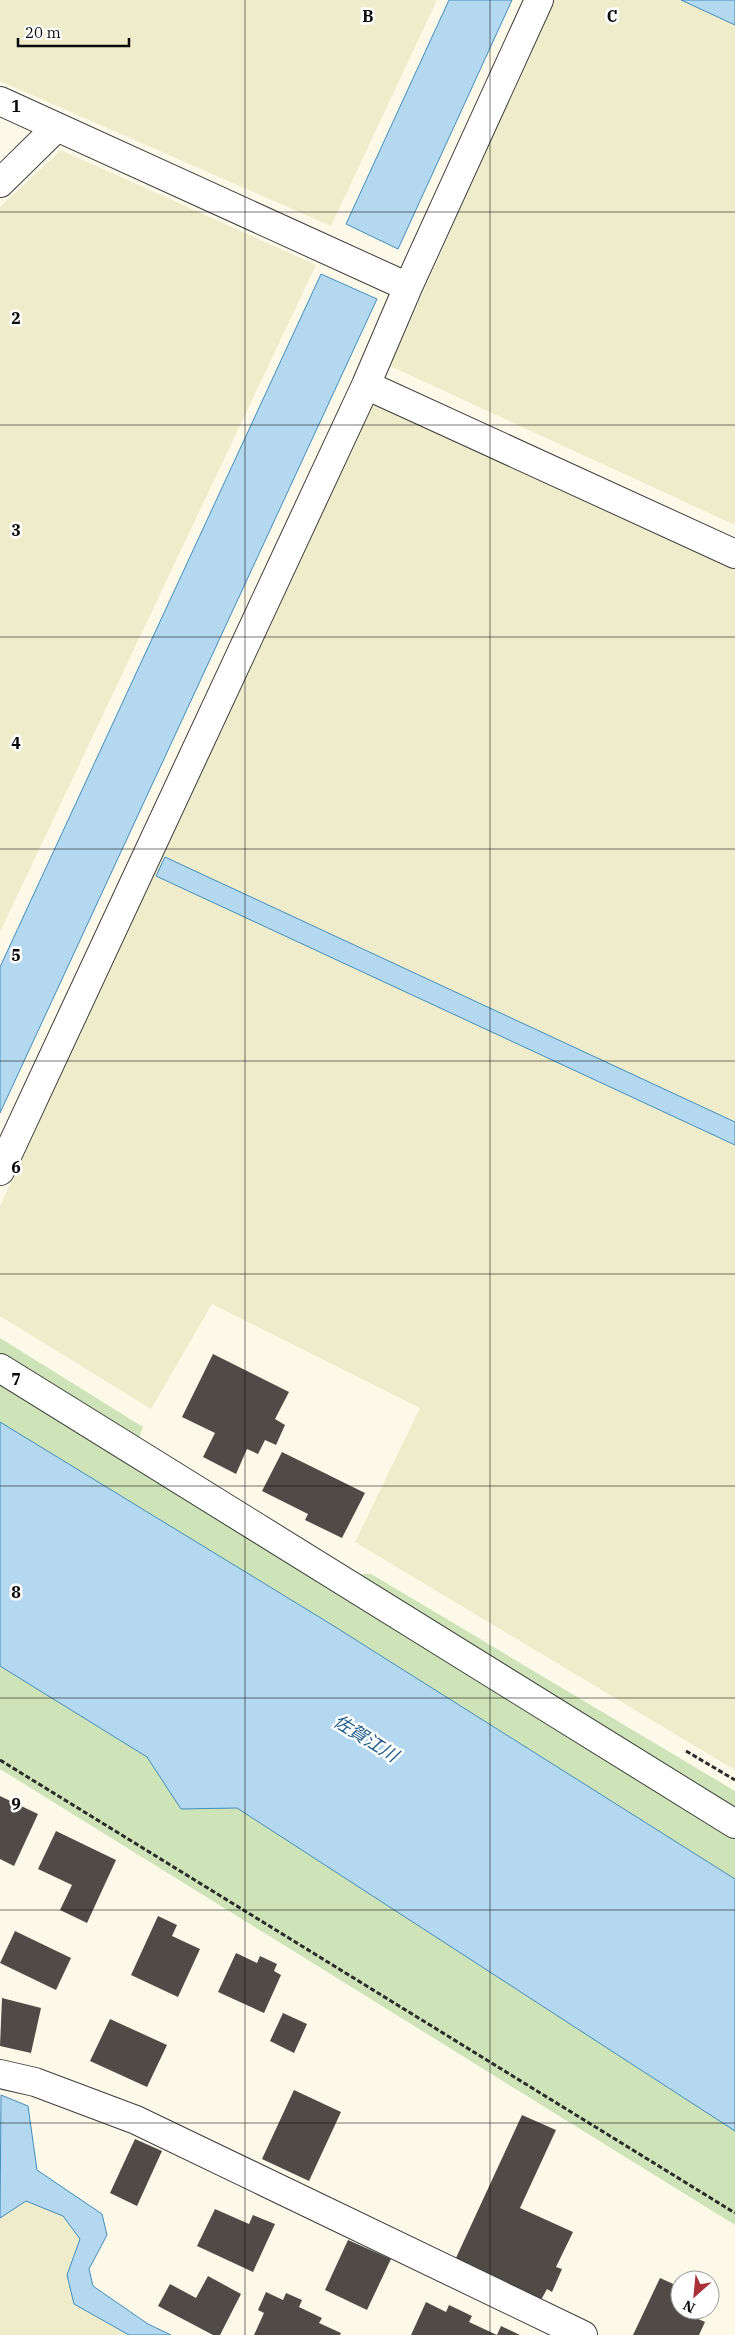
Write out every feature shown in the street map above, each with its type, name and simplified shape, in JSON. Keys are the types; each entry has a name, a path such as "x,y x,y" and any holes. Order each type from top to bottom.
{"street":[{"path":"0,1171 366,385 408,286 539,0"},
{"path":"0,101 408,286"},
{"path":"0,183 57,126"},
{"path":"366,385 735,554"},
{"path":"0,1368 735,1824"},
{"path":"0,2074 35,2082 136,2120 544,2327 582,2335"}],"path":[{"path":"0,1760 735,2213"}],"shaded area":[{"path":"0,0 437,0 331,226 0,81"},
{"path":"554,0 702,0 735,16 735,525 390,366"},
{"path":"61,150 316,265 0,932 0,207"},
{"path":"371,397 735,567 735,1770 355,1542 420,1408 212,1304 151,1409 0,1316 0,1206"},
{"path":"0,2165 91,2232 80,2272 101,2304 156,2335 0,2335"}],"green space":[{"path":"0,1338 143,1427 130,1462 312,1574 371,1574 735,1791 735,1879 329,1623 0,1422"},
{"path":"0,1666 147,1757 181,1809 237,1808 735,2131 735,2225 0,1769"}],"water":[{"path":"449,0 512,0 398,249 346,224"},
{"path":"681,0 735,0 735,25"},
{"path":"321,274 377,299 0,1113 0,967"},
{"path":"165,857 735,1122 735,1145 156,876"},
{"name":"佐賀江川","path":"0,1422 329,1623 735,1879 735,2131 237,1808 181,1809 147,1757 0,1666"},
{"path":"1,2095 28,2106 37,2170 102,2214 107,2235 89,2269 93,2286 148,2324 171,2335 129,2335 74,2304 67,2275 80,2239 63,2216 26,2201 0,2218"}],"building":[{"path":"213,1354 289,1392 275,1419 285,1425 276,1445 265,1440 258,1454 247,1449 236,1474 203,1457 215,1433 182,1417"},
{"path":"282,1452 365,1493 342,1538 305,1520 308,1514 262,1491"},
{"path":"0,1796 38,1814 14,1866 0,1859"},
{"path":"56,1831 116,1860 87,1923 60,1910 72,1885 38,1869"},
{"path":"158,1916 177,1925 172,1936 200,1949 178,1997 131,1975"},
{"path":"15,1931 71,1958 56,1990 0,1963"},
{"path":"236,1953 257,1963 260,1956 277,1964 274,1971 281,1975 264,2013 218,1992"},
{"path":"2,1998 41,2008 31,2053 0,2046"},
{"path":"283,2013 307,2024 294,2053 270,2041"},
{"path":"110,2019 167,2045 147,2087 90,2061"},
{"path":"294,2090 341,2112 309,2181 262,2159"},
{"path":"522,2115 556,2130 520,2208 573,2232 556,2267 562,2269 552,2292 547,2289 541,2300 455,2260"},
{"path":"135,2139 162,2151 137,2206 110,2193"},
{"path":"215,2209 249,2224 253,2215 275,2224 253,2272 197,2246"},
{"path":"348,2240 391,2259 367,2310 325,2290"},
{"path":"208,2276 241,2294 220,2335 213,2335 158,2306 170,2284 196,2298"},
{"path":"660,2278 670,2282 670,2320 700,2320 705,2322 699,2335 633,2335"},
{"path":"266,2292 283,2300 286,2293 302,2300 299,2307 322,2318 319,2323 341,2333 340,2335 254,2335 264,2313 258,2310"},
{"path":"426,2302 446,2312 449,2305 472,2316 469,2322 497,2335 411,2335"},
{"path":"501,2326 520,2335 497,2335"}]}
